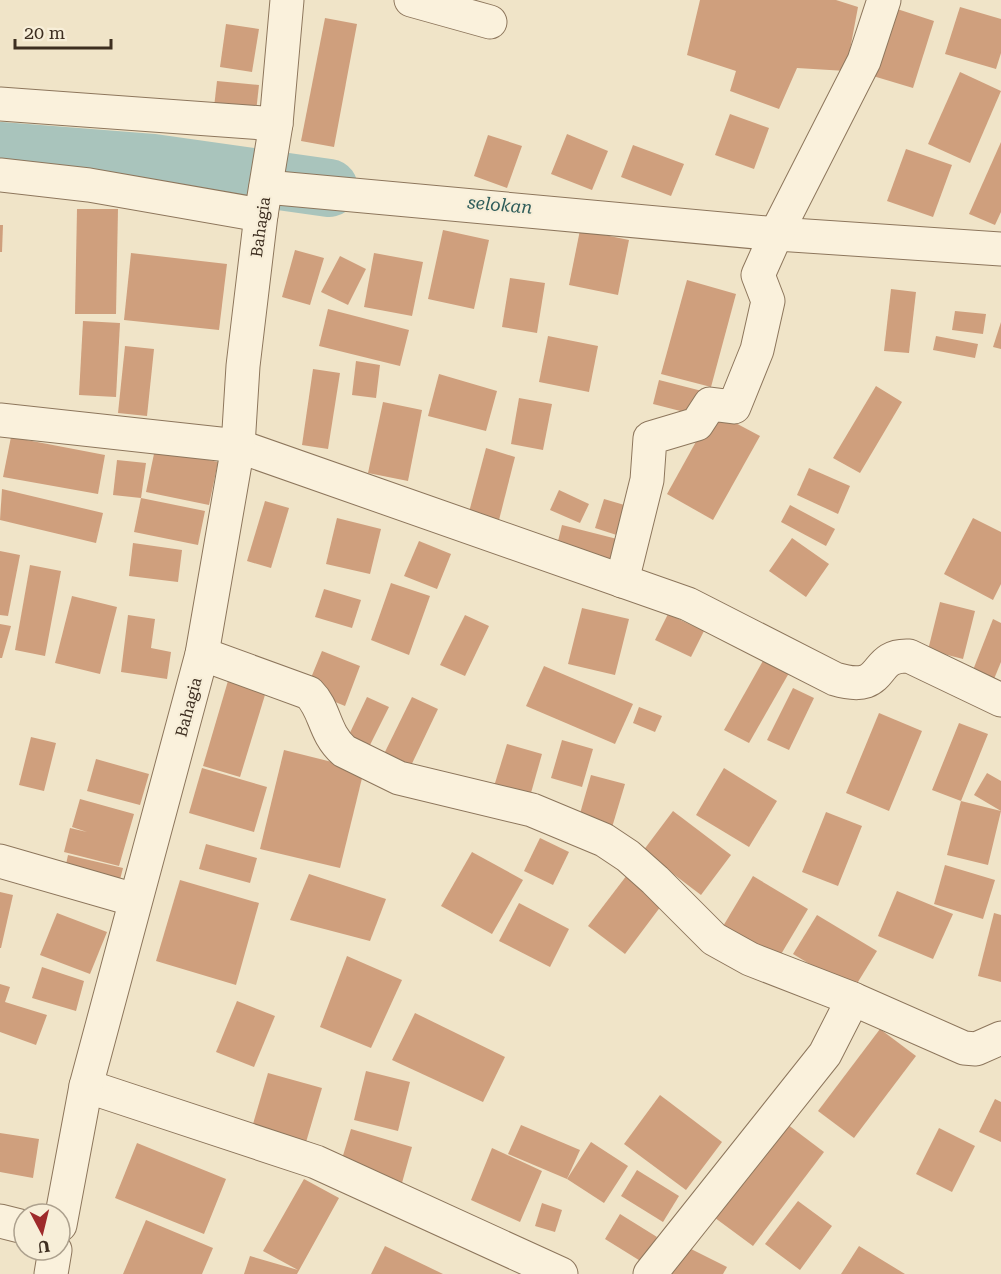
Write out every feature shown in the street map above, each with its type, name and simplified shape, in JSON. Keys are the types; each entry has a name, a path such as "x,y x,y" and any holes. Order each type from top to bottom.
{"street":[{"path":"411,0 490,22"},
{"path":"622,581 647,480 650,438 697,424 710,404 734,407 757,351 768,301 758,275 864,62 884,0"},
{"name":"Bahagia","path":"64,1202 86,1086 202,654 238,446 243,366 276,124 287,4"},
{"path":"0,104 276,124"},
{"path":"0,175 89,185 266,186 1001,249"},
{"path":"0,420 238,446 688,604 835,679 860,685 869,681 889,659 896,655 909,656 1001,700"},
{"path":"202,654 309,693 317,704 329,735 344,752 399,778 532,810 604,840 655,880 714,939 750,959 853,999 964,1048 976,1049 1001,1038"},
{"path":"0,861 135,900"},
{"path":"650,1274 825,1054 853,999"},
{"path":"86,1086 316,1162 561,1274"}],"building":[{"path":"700,0 836,0 858,7 846,71 797,68 779,109 730,91 736,71 687,55"},
{"path":"960,7 1001,19 1001,53 996,69 945,54"},
{"path":"894,8 934,21 913,88 873,76"},
{"path":"325,18 357,24 334,147 301,141"},
{"path":"226,24 259,29 252,72 220,67"},
{"path":"960,72 1001,91 970,163 928,144"},
{"path":"217,81 259,85 255,121 213,116"},
{"path":"730,114 769,128 754,169 715,155"},
{"path":"567,134 608,151 592,190 551,174"},
{"path":"488,135 522,146 507,188 474,176"},
{"path":"1001,142 1001,212 995,225 969,214"},
{"path":"633,145 684,164 671,196 621,177"},
{"path":"906,149 952,165 933,217 887,201"},
{"path":"77,209 118,209 116,314 75,314"},
{"path":"0,225 3,225 2,252 0,252"},
{"path":"443,230 489,240 474,309 428,299"},
{"path":"580,230 629,240 618,295 569,285"},
{"path":"295,250 324,258 310,305 282,297"},
{"path":"131,253 227,264 219,330 124,320"},
{"path":"374,253 423,262 412,316 364,307"},
{"path":"340,256 366,269 348,305 321,292"},
{"path":"510,278 545,283 537,333 502,327"},
{"path":"687,280 736,294 711,387 661,374"},
{"path":"891,289 916,292 909,353 884,351"},
{"path":"328,309 409,330 400,366 319,346"},
{"path":"955,311 986,314 983,334 952,330"},
{"path":"83,321 120,323 116,397 79,395"},
{"path":"1001,322 1001,349 993,347"},
{"path":"548,336 598,346 589,392 539,382"},
{"path":"936,336 978,344 975,358 933,350"},
{"path":"125,346 154,349 147,416 118,413"},
{"path":"356,361 380,365 376,398 352,395"},
{"path":"313,369 340,373 328,449 302,445"},
{"path":"439,374 497,391 486,431 428,416"},
{"path":"659,380 702,391 696,415 653,404"},
{"path":"876,386 902,402 860,473 833,458"},
{"path":"519,398 552,404 543,450 511,444"},
{"path":"383,402 422,410 408,481 368,473"},
{"path":"713,411 760,436 713,520 667,494"},
{"path":"11,437 105,455 98,494 3,477"},
{"path":"486,448 515,457 499,520 469,512"},
{"path":"155,449 218,462 209,505 146,492"},
{"path":"117,460 146,463 141,498 113,495"},
{"path":"809,468 850,486 838,514 797,495"},
{"path":"2,489 103,513 96,543 0,520"},
{"path":"559,490 589,504 580,523 550,510"},
{"path":"141,498 205,511 198,545 134,532"},
{"path":"604,499 638,509 629,539 595,528"},
{"path":"265,501 289,508 271,568 247,561"},
{"path":"790,505 835,529 826,546 781,522"},
{"path":"337,518 381,529 370,574 326,564"},
{"path":"973,518 1001,532 1001,584 993,600 944,574"},
{"path":"562,525 625,541 617,569 555,553"},
{"path":"792,538 829,564 806,597 769,571"},
{"path":"419,541 451,554 437,589 404,576"},
{"path":"133,543 182,550 178,582 129,576"},
{"path":"0,551 20,555 8,616 0,615"},
{"path":"30,565 61,571 45,656 15,650"},
{"path":"391,583 430,596 409,655 371,640"},
{"path":"324,589 361,600 352,628 315,617"},
{"path":"72,596 117,607 100,674 55,663"},
{"path":"940,602 975,611 963,659 928,650"},
{"path":"582,608 629,619 615,675 568,664"},
{"path":"668,614 704,631 691,657 655,640"},
{"path":"128,615 155,619 151,648 171,652 167,679 121,672"},
{"path":"465,615 489,626 465,676 440,665"},
{"path":"993,619 1001,623 1001,662 994,679 973,670"},
{"path":"0,624 11,626 2,658 0,658"},
{"path":"322,651 360,666 345,706 306,690"},
{"path":"764,659 789,673 749,743 724,730"},
{"path":"544,666 633,704 615,744 526,706"},
{"path":"230,674 268,685 240,777 203,766"},
{"path":"793,688 814,698 789,750 767,740"},
{"path":"367,697 389,707 367,751 346,741"},
{"path":"412,697 438,709 408,772 381,760"},
{"path":"639,707 662,716 655,732 633,723"},
{"path":"879,713 922,731 889,811 846,793"},
{"path":"959,723 988,734 961,801 932,790"},
{"path":"31,737 56,743 44,791 19,785"},
{"path":"562,740 593,749 582,787 551,778"},
{"path":"507,744 542,754 527,807 491,796"},
{"path":"284,750 364,770 340,868 260,849"},
{"path":"96,759 149,774 140,805 87,791"},
{"path":"202,768 267,787 254,832 189,813"},
{"path":"724,768 777,801 749,847 696,815"},
{"path":"987,773 1001,781 1001,811 974,795"},
{"path":"591,775 625,784 610,834 577,824"},
{"path":"80,799 134,814 119,866 64,852 70,828 87,832 72,827"},
{"path":"961,801 1001,811 988,865 947,855"},
{"path":"673,811 731,855 701,895 643,851"},
{"path":"826,812 862,826 838,886 802,872"},
{"path":"540,838 569,852 553,885 524,871"},
{"path":"206,844 257,858 250,883 199,869"},
{"path":"472,852 523,880 492,934 441,906"},
{"path":"68,855 123,868 117,891 63,878"},
{"path":"945,865 995,880 983,919 934,904"},
{"path":"309,874 386,899 370,941 290,920"},
{"path":"627,875 664,902 625,954 588,926"},
{"path":"753,876 808,909 774,966 719,933"},
{"path":"180,880 259,903 236,985 156,961"},
{"path":"897,891 953,914 933,959 878,936"},
{"path":"0,892 13,895 1,948 0,948"},
{"path":"519,903 569,929 550,967 499,941"},
{"path":"57,913 107,932 90,974 40,955"},
{"path":"994,913 1001,915 1001,982 978,976"},
{"path":"817,915 877,951 853,990 793,954"},
{"path":"347,956 402,980 371,1048 320,1027"},
{"path":"42,967 84,981 76,1011 32,998"},
{"path":"0,984 10,987 5,1002 47,1015 36,1045 0,1032"},
{"path":"237,1001 275,1016 254,1067 216,1052"},
{"path":"415,1013 505,1057 483,1102 392,1060"},
{"path":"880,1029 916,1056 854,1138 818,1111"},
{"path":"366,1071 410,1082 398,1131 354,1120"},
{"path":"268,1073 322,1088 304,1149 250,1134"},
{"path":"660,1095 722,1142 686,1190 624,1144"},
{"path":"995,1099 1001,1102 1001,1142 979,1132"},
{"path":"779,1118 824,1152 753,1246 707,1212"},
{"path":"521,1125 580,1150 567,1179 508,1154"},
{"path":"939,1128 975,1146 952,1192 916,1174"},
{"path":"351,1129 412,1147 400,1190 338,1172"},
{"path":"0,1133 39,1139 33,1178 0,1172"},
{"path":"591,1142 628,1166 604,1203 567,1179"},
{"path":"137,1143 226,1179 204,1234 115,1198"},
{"path":"492,1148 542,1171 520,1222 471,1200"},
{"path":"637,1170 679,1196 663,1222 621,1196"},
{"path":"304,1179 339,1198 297,1274 244,1274 250,1256 298,1270 263,1251"},
{"path":"798,1201 832,1226 800,1270 765,1244"},
{"path":"542,1203 562,1210 555,1232 535,1226"},
{"path":"620,1214 657,1237 642,1262 605,1239"},
{"path":"146,1220 213,1248 202,1274 123,1274"},
{"path":"683,1245 727,1267 723,1274 669,1274"},
{"path":"385,1246 443,1274 371,1274"},
{"path":"859,1246 905,1274 841,1274"}],"waterway":[{"name":"selokan","path":"0,151 153,163 329,188"}]}
